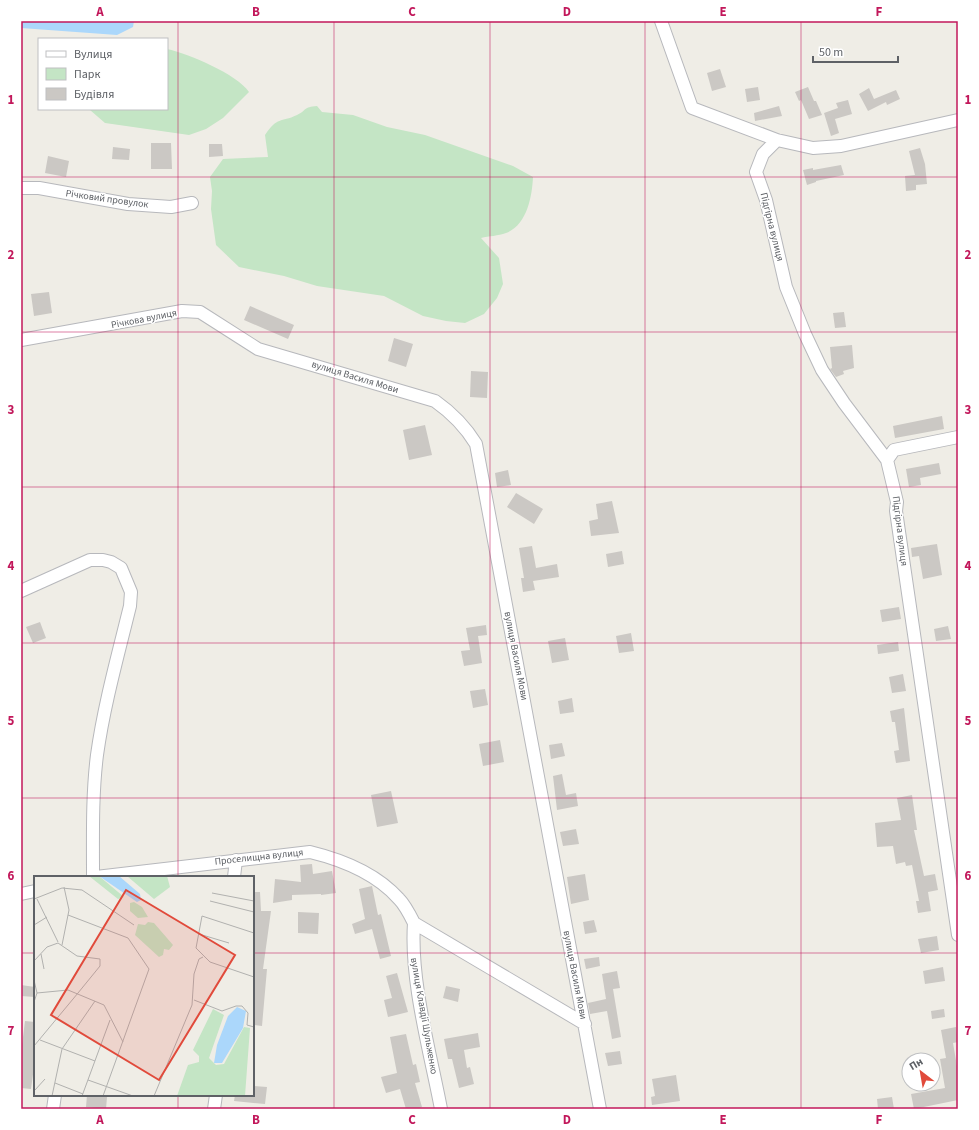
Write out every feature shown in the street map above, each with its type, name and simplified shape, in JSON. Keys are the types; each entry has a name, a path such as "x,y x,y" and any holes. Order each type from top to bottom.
{"street":[{"path":"661,21 692,108 777,140 813,148 841,146 958,120"},
{"name":"Підгірна вулиця","path":"777,140 763,154 756,172 766,200 786,287 804,334 822,370 844,403 887,460 898,502 898,519 958,934"},
{"name":"Річковий провулок","path":"21,188 39,188 128,204 171,207 192,203"},
{"name":"Річкова вулиця","path":"21,340 188,311 200,312 258,349"},
{"name":"вулиця Василя Мови","path":"258,349 435,401 457,418 467,429 476,444 600,1109"},
{"path":"887,460 894,450 958,437"},
{"path":"21,591 90,560 111,562 121,568 131,592 130,606 105,710 94,784 95,876"},
{"name":"Проселищна вулиця","path":"103,876 310,852 335,858 371,874 400,899 414,923 585,1024"},
{"path":"234,876 236,860"},
{"path":"21,894 34,891"},
{"name":"вулиця Клавдії Шульженко","path":"414,923 412,948 441,1109"},
{"path":"53,1109 55,1096"},
{"path":"214,1109 216,1096"}],"green space":[{"path":"168,49 187,55 224,72 243,85 249,92 223,118 206,129 189,135 105,123 90,110 168,110"},
{"path":"317,106 322,112 353,115 387,127 425,135 513,166 533,177 530,201 524,217 519,224 506,233 481,238 499,258 503,284 497,298 484,314 465,323 423,316 384,296 317,286 284,276 239,267 216,245 211,209 212,191 210,177 223,159 268,157 265,135 269,129 276,122 297,115 307,108"}],"water":[{"path":"21,21 134,21 133,27 117,35 21,28"}],"building":[{"path":"720,69 726,87 712,91 707,73"},
{"path":"758,87 760,100 747,102 745,89"},
{"path":"808,87 822,115 809,119 801,100 799,101 795,92"},
{"path":"869,88 874,99 896,90 900,99 887,105 886,102 868,111 859,94"},
{"path":"848,100 852,114 835,119 839,133 831,136 824,113 838,108 836,103"},
{"path":"779,106 782,116 755,121 754,113"},
{"path":"151,143 171,143 172,169 151,169"},
{"path":"209,144 222,144 223,156 209,157"},
{"path":"113,147 130,149 129,160 112,159"},
{"path":"920,148 925,164 927,184 916,185 916,190 906,191 905,176 915,175 909,151"},
{"path":"48,156 69,161 66,177 45,173"},
{"path":"841,165 844,175 816,181 807,185 803,170 813,168 813,170"},
{"path":"49,292 52,313 34,316 31,294"},
{"path":"250,306 294,325 288,339 244,320"},
{"path":"844,312 846,327 835,328 833,313"},
{"path":"394,338 413,344 406,367 388,361"},
{"path":"852,345 854,368 843,371 844,374 836,377 830,369 832,368 830,347"},
{"path":"471,371 488,372 487,398 470,397"},
{"path":"942,416 944,429 895,438 893,426"},
{"path":"425,425 432,455 409,460 403,430"},
{"path":"939,463 941,474 920,478 921,485 909,487 906,469"},
{"path":"508,470 511,485 497,487 495,473"},
{"path":"516,493 543,509 534,524 507,507"},
{"path":"612,501 619,533 591,536 589,521 598,519 596,504"},
{"path":"937,544 942,575 923,579 919,556 912,557 911,548"},
{"path":"532,546 536,568 557,564 559,577 533,581 535,590 523,592 521,578 524,578 519,548"},
{"path":"622,551 624,564 608,567 606,554"},
{"path":"899,607 901,619 882,622 880,610"},
{"path":"40,622 46,638 33,643 26,627"},
{"path":"486,625 487,635 478,636 482,663 464,666 461,651 470,650 466,628"},
{"path":"948,626 951,639 936,641 934,629"},
{"path":"631,633 634,651 619,653 616,636"},
{"path":"565,638 569,660 552,663 548,641"},
{"path":"898,642 899,651 878,654 877,645"},
{"path":"903,674 906,691 892,693 889,677"},
{"path":"485,689 488,705 473,708 470,691"},
{"path":"572,698 574,712 560,714 558,701"},
{"path":"904,708 910,761 896,763 894,751 899,750 895,722 892,722 890,711"},
{"path":"500,740 504,762 483,766 479,744"},
{"path":"562,743 565,756 551,759 549,745"},
{"path":"562,774 566,795 576,793 578,806 557,810 553,776"},
{"path":"391,791 398,823 377,827 371,795"},
{"path":"912,795 917,830 914,830 924,876 935,874 938,890 928,892 931,911 918,913 916,901 919,901 912,865 906,866 905,862 896,864 893,846 877,847 875,823 901,820 897,798"},
{"path":"576,829 579,844 563,846 560,832"},
{"path":"312,864 313,874 332,871 336,893 321,895 292,895 292,900 273,903 275,879 301,882 300,865"},
{"path":"585,874 589,900 571,904 567,877"},
{"path":"372,886 378,915 381,914 391,956 380,959 372,929 355,934 352,924 365,919 359,889"},
{"path":"254,892 260,892 261,911 271,911 263,969 267,969 262,1026 254,1025"},
{"path":"298,912 319,913 318,934 298,933"},
{"path":"594,920 597,932 585,934 583,922"},
{"path":"937,936 939,950 921,953 918,939"},
{"path":"599,957 600,966 586,969 584,959"},
{"path":"943,967 945,981 925,984 923,971"},
{"path":"617,971 620,988 613,989 621,1037 612,1039 607,1011 590,1014 588,1003 606,999 602,974"},
{"path":"397,973 408,1012 388,1017 384,1000 392,998 386,976"},
{"path":"21,985 34,987 34,997 21,996"},
{"path":"446,986 460,989 458,1002 443,998"},
{"path":"944,1009 945,1017 932,1019 931,1011"},
{"path":"25,1021 34,1022 34,1067 31,1089 21,1088 21,1053"},
{"path":"956,1027 958,1042 953,1043 958,1072 958,1100 914,1109 911,1094 922,1092 941,1092 941,1089 945,1088 941,1059 946,1058 941,1030"},
{"path":"478,1033 480,1047 464,1050 467,1068 470,1067 474,1084 459,1088 452,1059 448,1059 444,1039"},
{"path":"406,1034 413,1065 416,1064 420,1082 415,1083 422,1107 417,1109 406,1109 400,1089 386,1093 381,1077 397,1073 390,1037"},
{"path":"620,1051 622,1064 608,1066 605,1053"},
{"path":"676,1075 680,1101 652,1105 651,1097 655,1096 652,1079"},
{"path":"254,1086 267,1087 265,1104 234,1101 235,1096 254,1096"},
{"path":"87,1096 107,1097 106,1109 86,1107"},
{"path":"892,1097 894,1109 878,1109 877,1099"}]}
